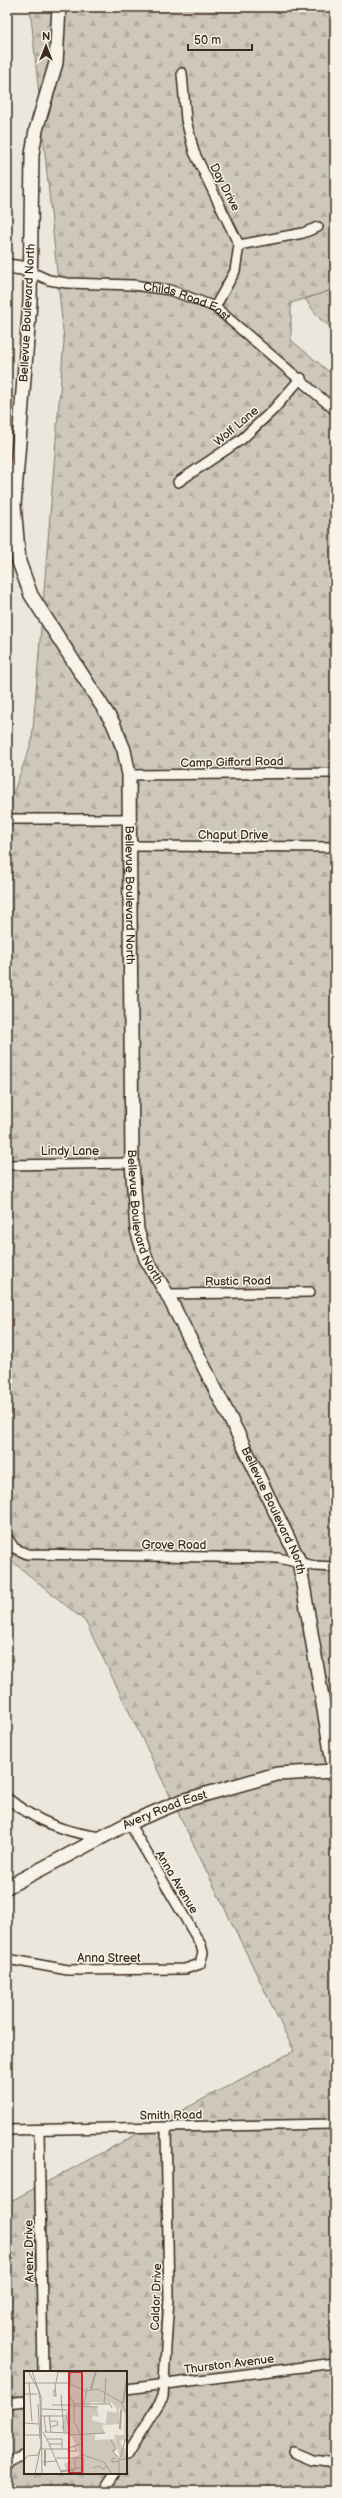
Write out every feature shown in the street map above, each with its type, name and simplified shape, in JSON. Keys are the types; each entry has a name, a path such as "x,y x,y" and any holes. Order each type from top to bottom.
{"main road":[{"name":"Bellevue Boulevard North","path":"59,7 56,63 36,130 32,154 31,272 14,505 19,562 31,595 113,723 124,750 129,775 131,846 132,1163 137,1230 146,1259 167,1294 240,1438 299,1561 335,1773"},
{"name":"Childs Road East","path":"7,266 22,268 31,272"},
{"name":"Avery Road East","path":"7,1887 129,1823 182,1801 257,1778 298,1772 335,1773"}],"street":[{"name":"Day Drive","path":"182,73 186,120 191,145 239,245"},
{"path":"215,307 235,271 239,245 303,233 318,227"},
{"name":"Childs Road East","path":"31,272 49,280 67,283 133,285 170,290 215,307 300,378 335,410"},
{"name":"Wolf Lane","path":"178,482 242,439 273,410 300,378"},
{"name":"Camp Gifford Road","path":"129,775 335,773"},
{"path":"7,819 130,819"},
{"name":"Chaput Drive","path":"131,846 335,848"},
{"name":"Lindy Lane","path":"7,1164 132,1163"},
{"name":"Rustic Road","path":"167,1294 310,1292"},
{"name":"Grove Road","path":"7,1536 14,1548 27,1554 278,1558 299,1561 315,1566 335,1567"},
{"path":"7,1798 38,1819 70,1833 101,1838"},
{"name":"Anna Avenue","path":"129,1823 201,1945 203,1953"},
{"name":"Anna Street","path":"7,1959 68,1970 185,1970 200,1964 203,1953"},
{"name":"Smith Road","path":"7,2130 335,2124"},
{"name":"Caldor Drive","path":"129,2448 158,2408 163,2397 170,2298 166,2128"},
{"name":"Arenz Drive","path":"39,2130 43,2371"},
{"name":"Thurston Avenue","path":"127,2389 335,2363"},
{"path":"7,2403 24,2401"},
{"path":"292,2452 312,2460 335,2463"},
{"path":"7,2467 11,2461 24,2455"},
{"path":"103,2491 114,2474"}],"green space":[{"path":"30,7 335,7 335,289 291,303 291,340 335,377 335,2491 7,2491 7,2203 294,2051 85,1621 7,1557 7,810 32,741 64,340"},
{"path":"335,289 335,330 320,319 305,299"}]}
